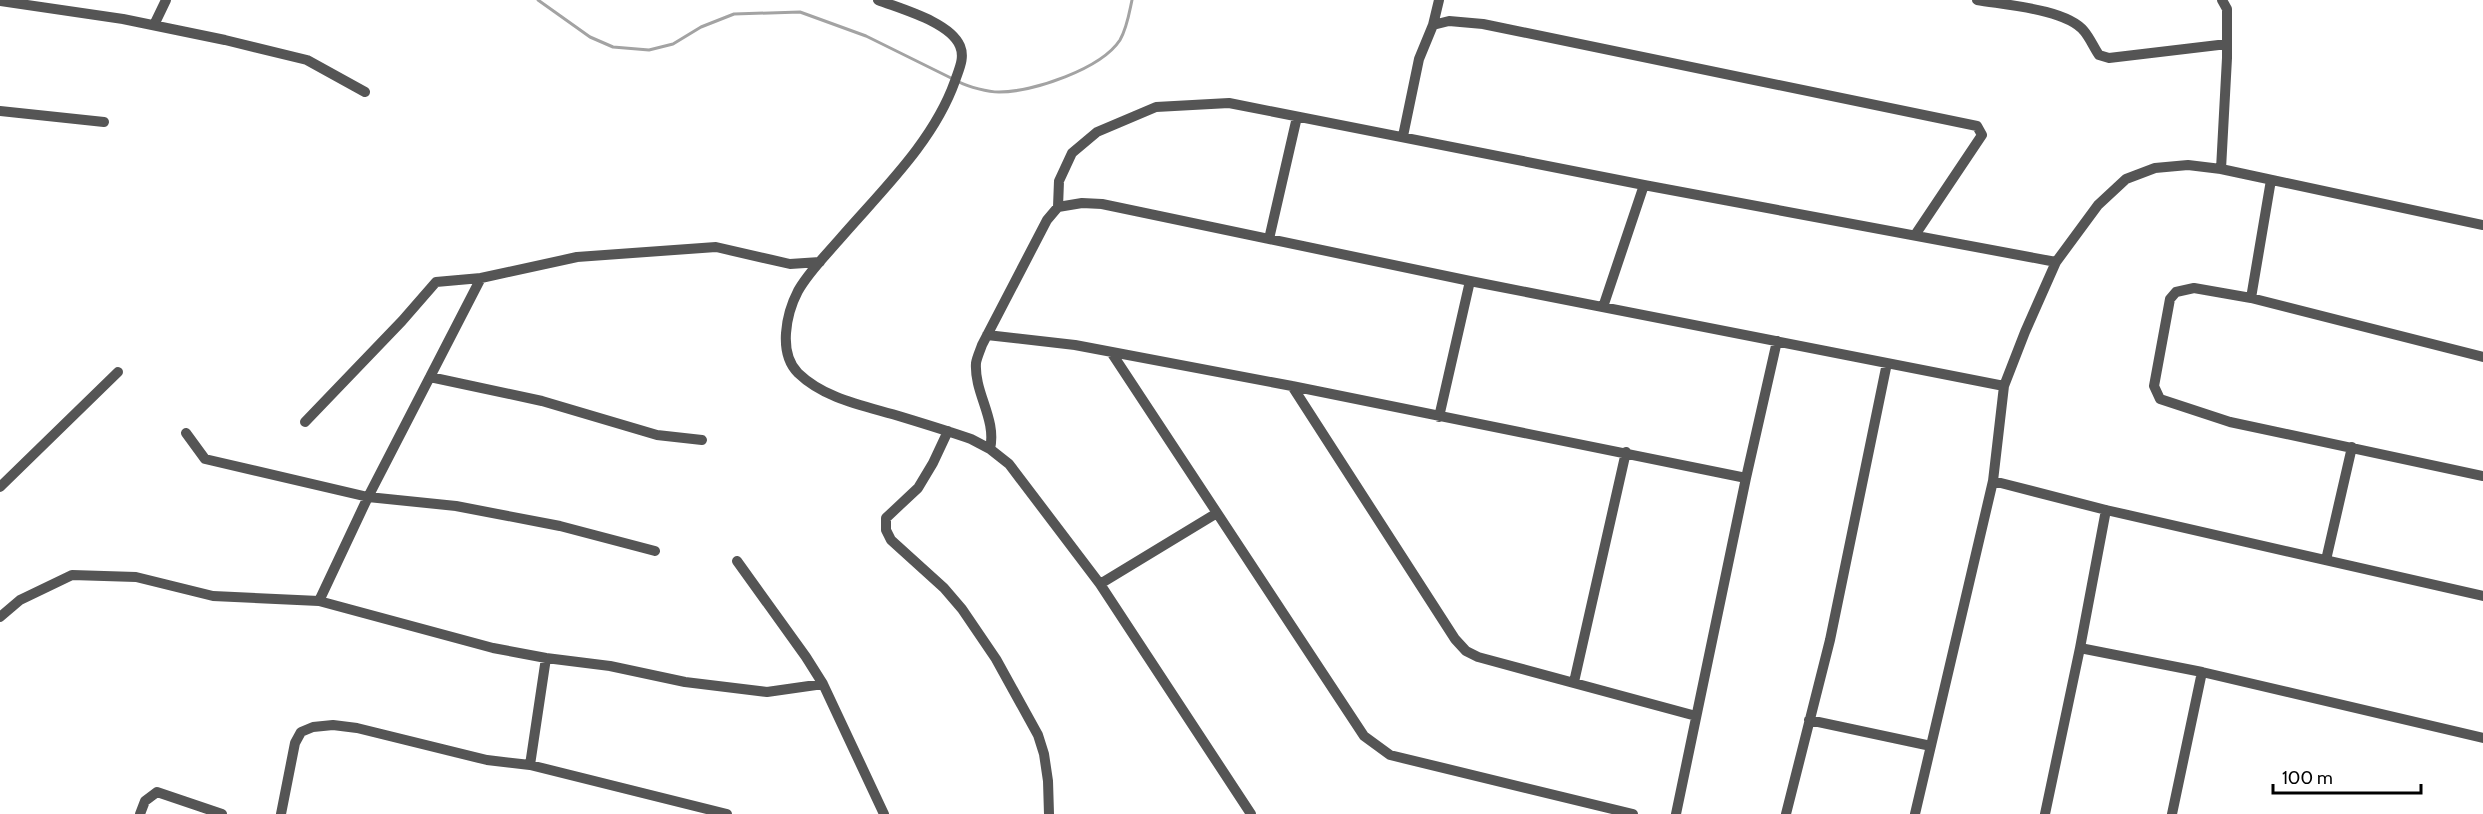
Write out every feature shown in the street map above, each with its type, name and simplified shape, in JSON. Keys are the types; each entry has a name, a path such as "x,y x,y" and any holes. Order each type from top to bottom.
{"street":[{"path":"154,25 166,0"},
{"path":"878,0 940,25 959,44 963,57 948,102 936,123 798,291 787,323 788,354 796,371 814,386 840,399 948,431 990,449 1009,464 1100,584 1251,814"},
{"path":"1403,136 1419,59 1433,25 1439,0"},
{"path":"1977,0 2071,20 2084,31 2099,55 2109,58 2227,44"},
{"path":"2221,169 2227,44 2227,9 2222,0"},
{"path":"0,1 45,4 154,25 307,60 365,92"},
{"path":"1433,25 1449,21 1483,24 1977,126 1982,135 1915,236"},
{"path":"1058,207 1059,181 1072,153 1097,132 1156,107 1229,103 1644,185 2056,262"},
{"path":"0,111 104,123"},
{"path":"1269,238 1297,117"},
{"path":"1915,814 1993,481 2004,386 2056,262 2098,205 2126,179 2155,168 2188,165 2221,169 2483,225"},
{"path":"2251,298 2271,180"},
{"path":"1603,307 1644,185"},
{"path":"990,449 992,430 977,378 976,362 987,335 1047,220 1058,207 1082,202 1102,204 1470,281 2004,386"},
{"path":"305,422 402,321 436,282 481,278 577,257 716,247 790,264 820,262"},
{"path":"319,601 368,497 481,278"},
{"path":"1439,417 1470,281"},
{"path":"2483,357 2251,298 2194,288 2176,292 2170,299 2154,386 2155,393 2168,403 2230,422 2483,476"},
{"path":"987,335 1075,345 1626,452 1746,478"},
{"path":"1676,814 1777,341"},
{"path":"1111,352 1364,736 1390,755 1633,814"},
{"path":"1786,814 1830,640 1887,363"},
{"path":"0,487 118,372"},
{"path":"430,377 542,400 657,435 702,440"},
{"path":"1292,386 1455,639 1466,651 1478,657 1696,716"},
{"path":"948,431 918,488 886,518 886,530 891,540 944,588 962,609 996,659 1038,735 1044,754 1048,781 1048,814"},
{"path":"186,433 205,459 368,497 468,508 560,526 655,551"},
{"path":"2326,560 2352,447"},
{"path":"1574,682 1626,452"},
{"path":"1993,481 2106,510 2483,596"},
{"path":"2045,814 2106,510"},
{"path":"1100,584 1217,513"},
{"path":"737,561 823,684 884,814"},
{"path":"0,617 20,600 72,575 136,576 213,596 319,601 493,648 546,658 610,666 685,682 767,692 823,684"},
{"path":"2080,648 2202,672 2483,738"},
{"path":"530,765 546,658"},
{"path":"2172,814 2202,672"},
{"path":"1809,720 1931,746"},
{"path":"281,814 294,743 302,732 313,727 333,725 357,728 487,760 530,765 727,814"},
{"path":"140,814 146,801 157,792 222,814"}],"waterway":[{"path":"538,0 590,37 613,47 649,50 673,44 701,27 734,14 800,12 866,36 953,79"},
{"path":"959,82 990,91 1013,91 1047,83 1082,69 1111,51 1120,40 1132,0"}]}
